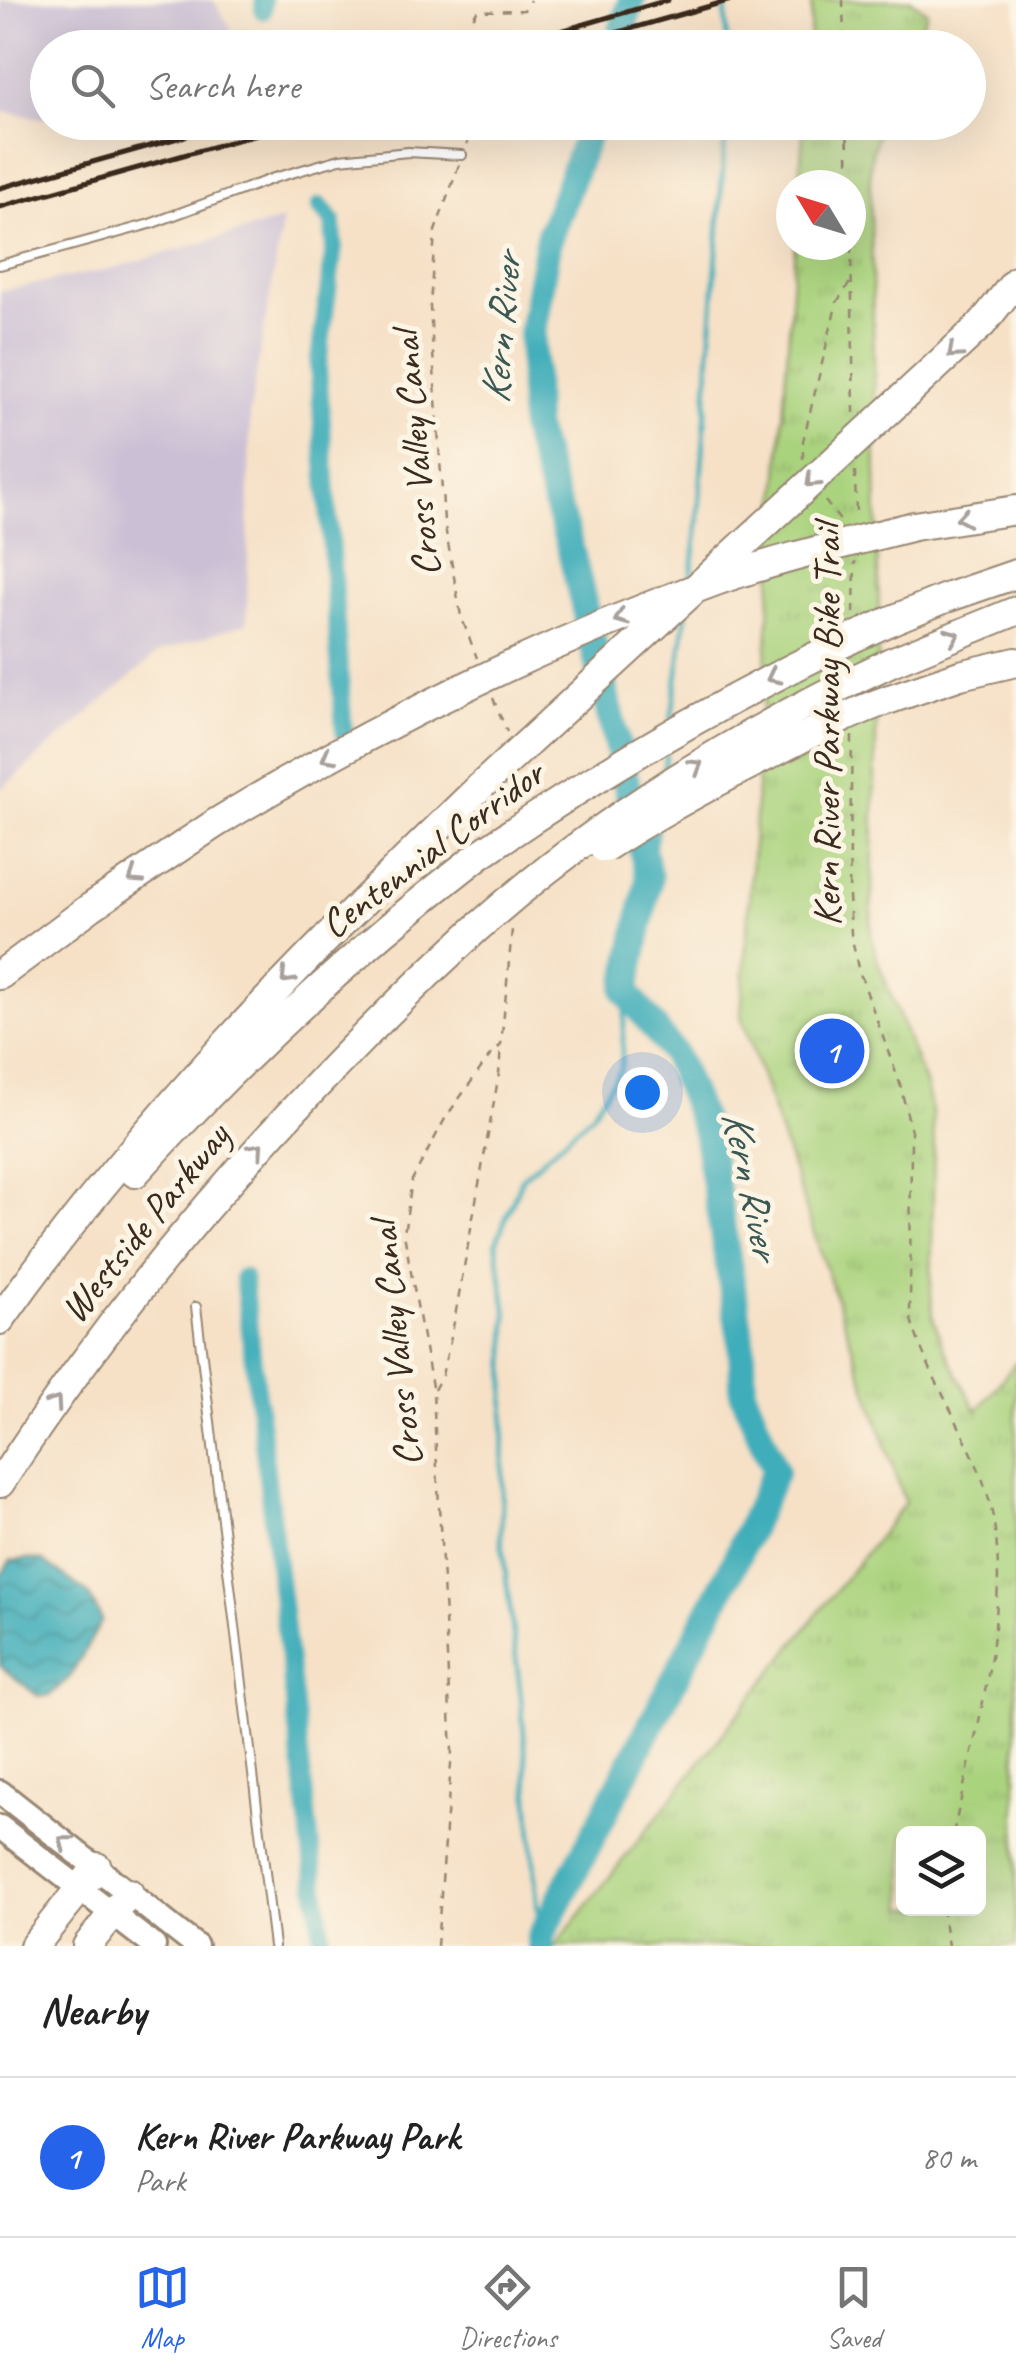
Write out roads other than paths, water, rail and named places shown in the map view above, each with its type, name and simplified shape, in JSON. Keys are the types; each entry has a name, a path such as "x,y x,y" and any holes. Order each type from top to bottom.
{"highway":[{"path":"0,1320 98,1190 202,1068 298,966 481,786 982,324 1016,281"},
{"path":"0,976 91,907 216,823 371,733 536,653 715,582 813,552 914,526 1014,510"},
{"name":"Centennial Corridor","path":"0,1329 114,1197 247,1057 377,936 479,856 576,790 697,717 808,658 946,598 1016,574"},
{"path":"477,933 598,831 699,764 798,707 891,662 1016,611"},
{"path":"477,933 672,807 802,738 890,698 1016,662"},
{"name":"Westside Parkway","path":"0,1483 82,1365 179,1238 371,1029 477,933"},
{"path":"34,1946 88,1878"},
{"path":"87,1946 121,1903"}],"main road":[{"path":"0,1792 88,1878"},
{"path":"0,1827 196,1946"},
{"path":"121,1903 154,1946"}],"lane":[{"path":"0,265 150,224 274,178 340,160 408,152 462,155"},
{"path":"196,1307 274,1946"}],"water":[{"path":"10,1561 43,1561 88,1593 102,1620 70,1677 49,1696 38,1696 0,1666 0,1577"}],"waterway":[{"path":"263,0 263,11"},
{"name":"Kern River","path":"622,30 632,0"},
{"path":"725,0 726,30"},
{"name":"Kern River","path":"541,1946 540,1938 730,1572 775,1471 743,1392 742,1345 706,1132 674,1054 626,991 649,878 570,547 533,428 532,333 548,240 585,140"},
{"path":"691,578 725,140"},
{"path":"320,206 333,222 334,247 318,366 344,733"},
{"path":"671,722 686,614"},
{"path":"663,776 667,747"},
{"path":"649,878 657,827"},
{"path":"540,1938 521,1697 501,1537 507,1315 496,1243 522,1178 591,1115 621,1069 626,991"},
{"path":"243,1277 323,1946"}],"railway":[{"path":"564,30 668,0"},
{"path":"626,30 731,0"},
{"path":"0,188 171,140"},
{"path":"0,207 236,140"}],"place":[{"name":"Kern River Parkway Park","path":"832,1051"}]}
